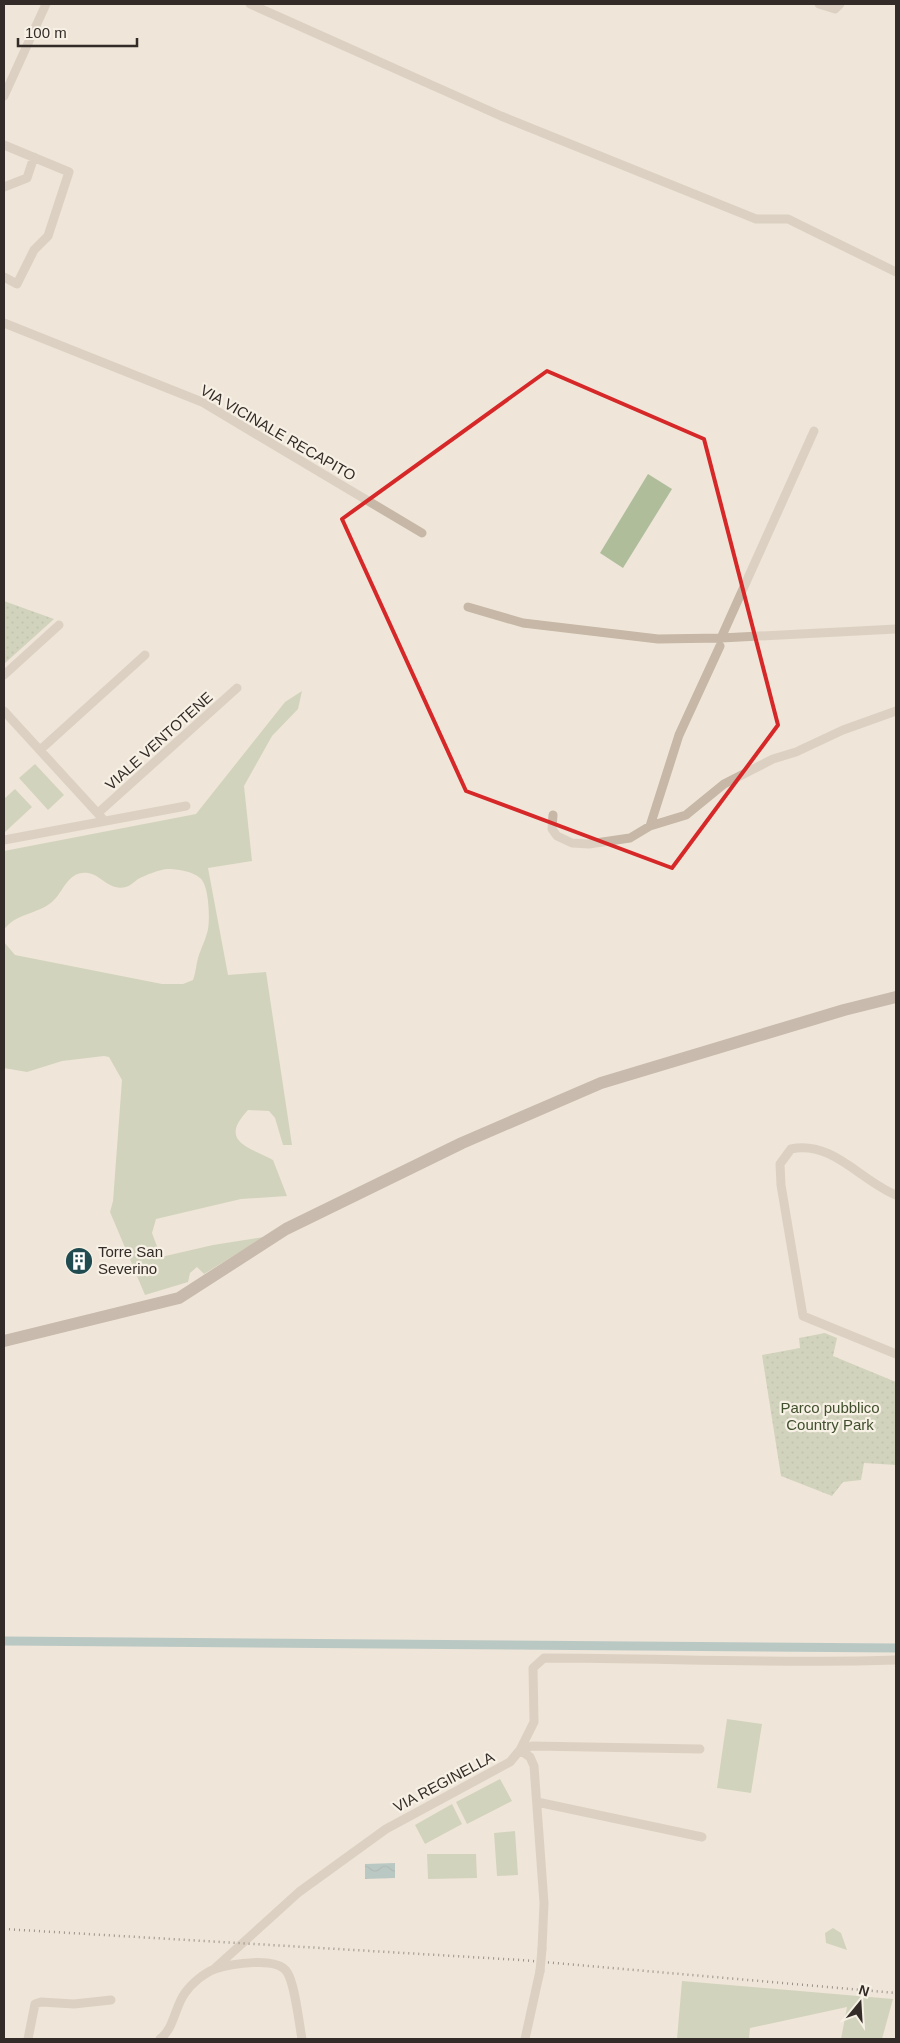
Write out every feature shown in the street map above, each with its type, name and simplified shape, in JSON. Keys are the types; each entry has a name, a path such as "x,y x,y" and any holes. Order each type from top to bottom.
{"street":[{"path":"4,96 46,4"},
{"path":"250,4 501,116 756,219 788,219 896,272"},
{"path":"819,4 835,9 840,4"},
{"path":"4,145 69,172 48,236 34,250 17,284 4,277"},
{"path":"4,187 27,178 34,157"},
{"name":"VIA VICINALE RECAPITO","path":"4,323 202,402 422,533"},
{"path":"650,826 679,735 814,431"},
{"path":"468,607 534,624 658,639 721,642 896,629"},
{"path":"4,675 59,625"},
{"path":"40,750 146,655"},
{"name":"VIALE VENTOTENE","path":"98,814 238,688"},
{"path":"4,710 106,822"},
{"path":"553,815 552,829 557,836 572,843 589,844 630,838 650,826 686,814 724,784 773,759 796,752 843,730 896,711"},
{"path":"4,840 186,806"},
{"path":"4,1340 179,1298 286,1229 462,1144 601,1083 896,996"},
{"path":"896,1195 820,1150 803,1146 790,1149 780,1164 781,1185 803,1316 896,1354"},
{"name":"VIA REGINELLA","path":"160,2039 175,2016 185,1993 191,1985 214,1969 299,1892 386,1829 510,1762 520,1750 534,1722 533,1668 544,1658 644,1658 797,1663 896,1660"},
{"path":"520,1750 532,1746 700,1749"},
{"path":"520,1750 530,1757 534,1766 544,1903 540,1971 525,2039"},
{"path":"536,1802 702,1837"},
{"name":"VIA REGINELLA","path":"214,1969 270,1962 280,1965 290,1977 302,2039"},
{"path":"28,2039 34,2004 41,2002 74,2004 111,2000"}],"highlighted area":[{"path":"547,371 704,439 778,725 672,868 466,791 342,519"}],"green space":[{"path":"648,474 672,489 623,568 600,553"},
{"path":"4,601 54,619 4,664"},
{"path":"302,691 298,709 272,736 244,786 252,861 208,868 228,975 266,972 292,1145 283,1145 275,1118 269,1111 248,1110 239,1121 236,1136 247,1147 273,1160 287,1196 241,1199 156,1219 152,1233 161,1257 213,1245 264,1237 204,1274 197,1267 190,1273 188,1282 145,1295 110,1212 113,1201 122,1080 109,1057 104,1056 62,1061 27,1072 4,1068 4,942 15,955 162,984 183,984 193,980 208,929 209,910 205,887 197,876 175,869 156,872 120,888 110,885 93,874 81,873 75,875 67,883 52,902 20,917 4,930 4,851 196,814 285,702"},
{"path":"35,764 64,795 48,810 19,778"},
{"path":"15,789 32,807 4,833 4,799"},
{"name":"Parco pubblico Country Park","path":"825,1333 837,1338 833,1356 896,1382 896,1465 864,1463 861,1480 843,1482 832,1496 781,1476 762,1355 800,1348 799,1338"},
{"path":"727,1719 762,1724 751,1793 717,1788"},
{"path":"500,1779 512,1801 467,1824 456,1802"},
{"path":"452,1804 462,1824 425,1844 415,1825"},
{"path":"515,1831 518,1875 497,1876 494,1833"},
{"path":"427,1854 476,1854 477,1878 428,1879"},
{"path":"833,1928 841,1933 847,1950 826,1943 825,1933"},
{"path":"682,1981 893,1999 882,2039 841,2039 847,2007 750,2028 749,2039 677,2039"}],"water":[{"path":"395,1863 395,1878 365,1879 365,1864"}],"waterway":[{"path":"4,1641 896,1648"}],"railway":[{"path":"4,1929 521,1960 896,1993"}],"place":[{"name":"Torre San Severino","path":"79,1261"}]}
